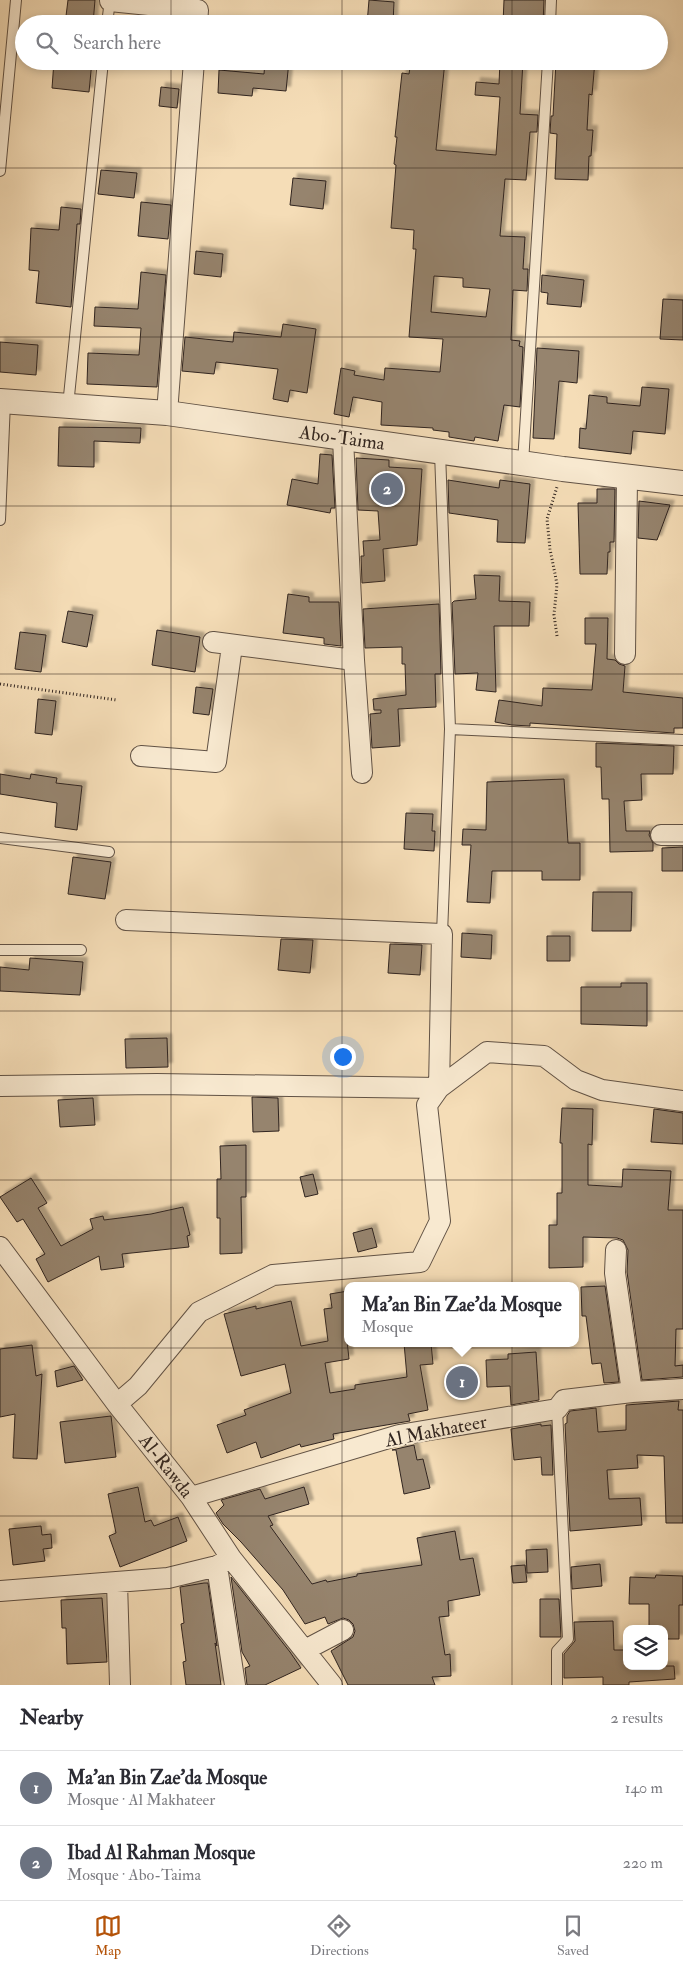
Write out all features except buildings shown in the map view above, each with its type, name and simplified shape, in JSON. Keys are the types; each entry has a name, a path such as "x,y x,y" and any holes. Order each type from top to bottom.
{"street":[{"path":"110,0 198,10 198,15"},
{"path":"167,413 193,70"},
{"name":"Abo-Taima","path":"2,401 167,413 562,470 683,482"},
{"path":"343,438 354,660 362,773"},
{"path":"624,654 627,476"},
{"path":"141,756 216,762 223,644 354,660"},
{"path":"661,835 683,835"},
{"path":"126,920 442,934 439,1088"},
{"path":"117,1404 138,1386 199,1312 274,1275 420,1262 440,1221 427,1106 439,1088 488,1052 544,1056 576,1080 602,1090 683,1101"},
{"path":"0,1086 157,1084 439,1088"},
{"name":"Al-Rawda","path":"0,1247 117,1404 191,1497 224,1562 305,1650 332,1685"},
{"path":"616,1250 615,1273 632,1392"},
{"name":"Al Makhateer","path":"191,1497 399,1435 557,1409 564,1400 632,1392 683,1389"},
{"path":"0,1591 168,1578 224,1562 235,1685"},
{"path":"117,1582 120,1685"},
{"path":"305,1650 343,1630"}],"lane":[{"path":"0,171 16,0"},
{"path":"108,15 110,0"},
{"path":"550,15 551,0"},
{"path":"68,406 102,70"},
{"path":"523,463 547,70"},
{"path":"0,520 2,401"},
{"path":"440,452 450,729 442,934"},
{"path":"450,729 683,740"},
{"path":"0,838 109,852"},
{"path":"0,950 81,950"},
{"path":"557,1409 568,1639 557,1651 557,1685"}],"path":[{"path":"557,636 554,615 558,584 550,549 547,519 562,470"},
{"path":"0,684 117,700"}],"place":[{"name":"Ibad Al Rahman Mosque","path":"387,489"},
{"name":"Ma'an Bin Zae'da Mosque","path":"462,1382"}]}
